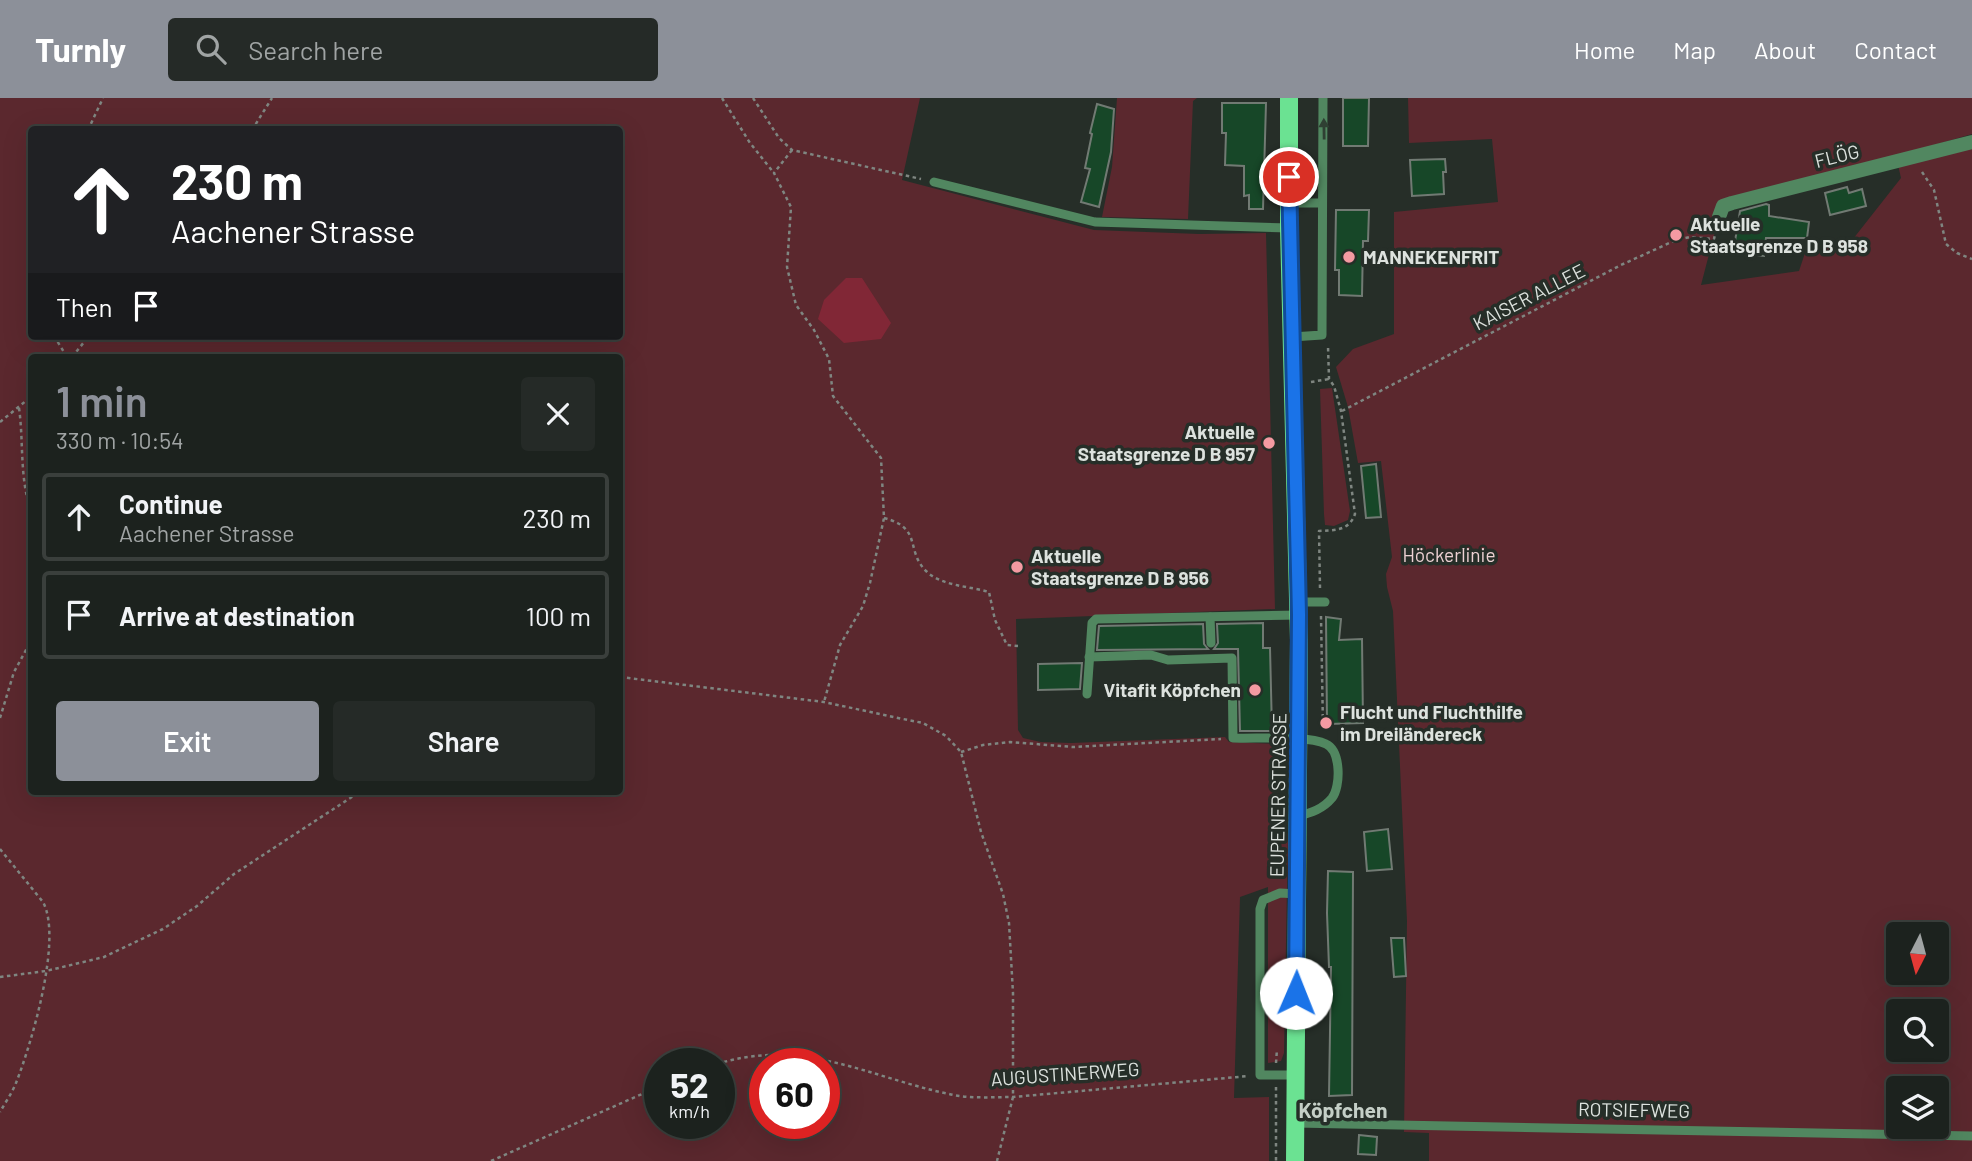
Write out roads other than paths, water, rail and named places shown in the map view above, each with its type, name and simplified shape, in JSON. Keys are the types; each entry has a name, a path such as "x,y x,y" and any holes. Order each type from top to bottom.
{"main road":[{"name":"EUPENER STRASSE","path":"1289,98 1291,337 1299,608 1295,1161"}],"street":[{"name":"FLÖG","path":"1719,216 1723,206 1732,202 1972,142"}],"lane":[{"path":"1291,337 1322,335 1323,101"},
{"path":"934,182 1095,222 1289,228"},
{"path":"1289,203 1322,203"},
{"path":"1087,695 1092,623 1096,619 1210,617 1299,608 1323,602"},
{"path":"1210,617 1211,643"},
{"path":"1088,657 1152,655 1168,660 1231,658 1233,738 1323,742 1333,748 1336,757 1336,791 1330,801 1314,812 1298,816"},
{"path":"1296,1075 1261,1075 1260,909 1264,900 1280,893 1298,894"},
{"name":"ROTSIEFWEG","path":"1295,1123 1972,1136"}],"place":[{"name":"Aktuelle Staatsgrenze D B 958","path":"1676,235"},
{"name":"MANNEKENFRIT","path":"1349,257"},
{"name":"Aktuelle Staatsgrenze D B 957","path":"1269,443"},
{"name":"Aktuelle Staatsgrenze D B 956","path":"1017,567"},
{"name":"Vitafit Köpfchen","path":"1255,690"},
{"name":"Flucht und Fluchthilfe im Dreiländereck","path":"1326,723"}],"district":[{"name":"Köpfchen","path":"1343,1111"}],"park label":[{"name":"Höckerlinie","path":"1449,555"}]}
